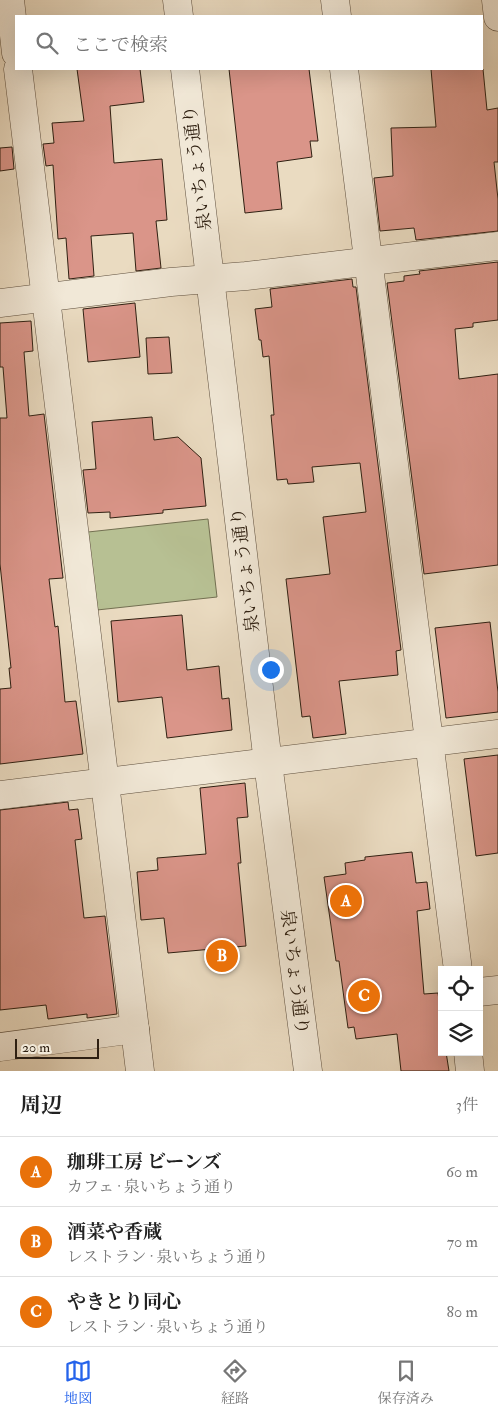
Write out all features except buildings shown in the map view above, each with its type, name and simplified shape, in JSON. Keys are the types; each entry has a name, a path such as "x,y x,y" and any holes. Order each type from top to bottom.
{"street":[{"path":"10,0 15,44"},
{"path":"177,0 178,15"},
{"path":"335,0 337,15"},
{"path":"496,0 498,17"},
{"path":"18,70 140,1071"},
{"name":"泉いちょう通り","path":"185,70 268,763 308,1071"},
{"path":"344,70 458,966"},
{"path":"0,303 498,246"},
{"path":"0,795 498,734"},
{"path":"483,992 498,990"},
{"path":"0,1048 135,1029"},
{"path":"468,1056 470,1071"}],"green space":[{"path":"208,519 217,597 97,610 88,532"}],"place":[{"name":"珈琲工房 ビーンズ","path":"346,901"},
{"name":"酒菜や香蔵","path":"222,956"},
{"name":"やきとり同心","path":"364,996"}]}
